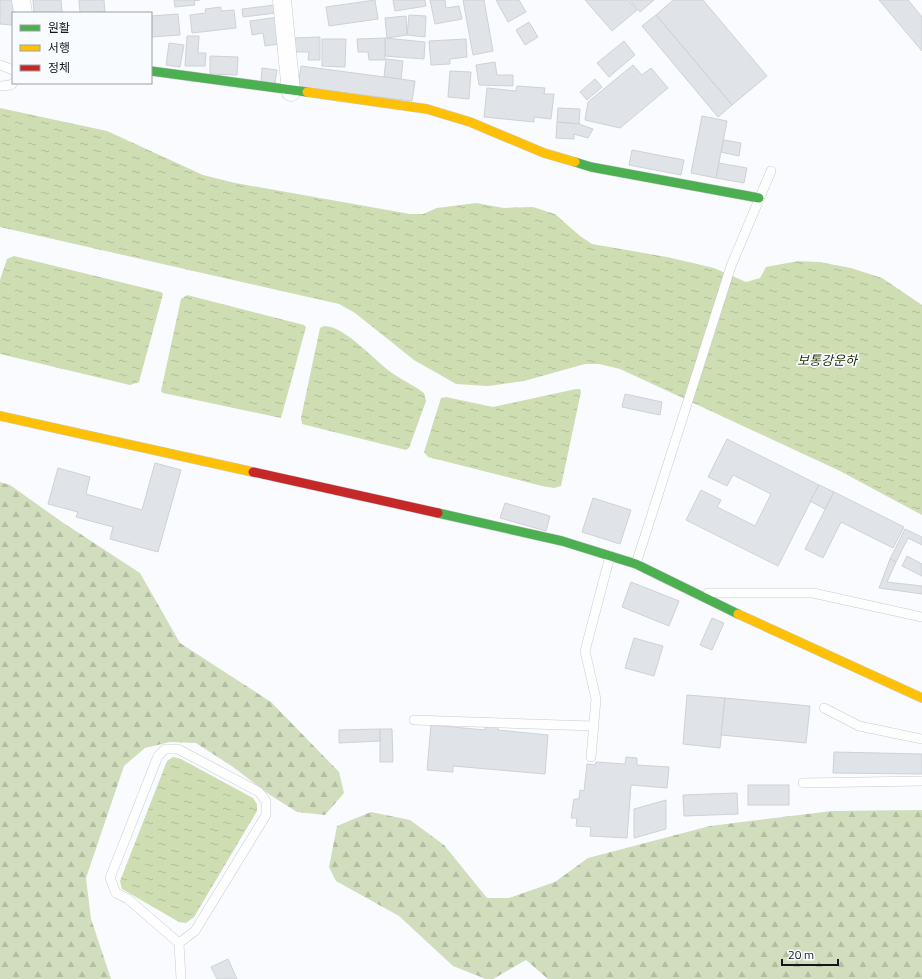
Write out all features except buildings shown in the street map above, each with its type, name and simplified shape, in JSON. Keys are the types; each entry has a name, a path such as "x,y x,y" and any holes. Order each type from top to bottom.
{"street":[{"path":"21,0 23,12"},
{"path":"282,0 291,92"},
{"path":"152,71 291,92 428,110 470,122 544,153 591,167 759,198"},
{"path":"0,416 562,542 610,556 636,564 693,593 922,698"}],"lane":[{"path":"0,65 12,70"},
{"path":"0,86 12,84"},
{"path":"636,564 684,409 731,266 771,171"},
{"path":"591,756 596,699 585,651 610,556"},
{"path":"693,593 813,593 922,617"},
{"path":"824,708 859,726 922,739"},
{"path":"414,720 594,726"},
{"path":"179,943 195,930 266,816 266,801 259,792 178,749 165,749 158,756 110,878 116,892 128,899 179,943 181,979"},
{"path":"803,783 922,781"}],"green space":[{"path":"0,482 10,485 62,522 140,573 180,643 271,702 339,772 344,793 325,815 297,812 196,743 170,742 145,748 124,766 86,878 91,919 111,979 0,979"},
{"path":"922,810 922,979 548,979 526,960 493,979 486,979 453,966 399,916 336,881 329,867 337,826 371,812 410,820 444,845 487,898 509,898 555,882 588,858 710,826 832,811"}],"water":[{"name":"보통강운하","path":"0,108 107,131 203,175 235,183 410,214 423,214 437,208 476,203 504,208 533,207 555,214 580,236 592,244 667,257 714,268 746,282 760,278 766,267 798,261 819,262 851,268 882,278 922,305 922,515 840,471 620,369 599,364 585,364 524,381 488,386 456,384 414,360 355,313 339,304 0,227"},
{"path":"14,256 161,292 163,294 139,382 130,385 0,354 0,280 7,259"},
{"path":"187,295 304,325 306,327 281,418 163,393 161,391 181,299"},
{"path":"324,326 342,332 351,338 387,369 424,393 426,401 409,448 406,450 302,424 301,418 320,328"},
{"path":"580,389 581,392 561,486 554,488 542,486 428,457 424,452 441,398 446,397 493,407"},
{"path":"173,757 181,759 253,798 257,804 257,811 194,917 186,923 179,922 122,889 120,881 167,761"}],"traffic: fast":[{"path":"152,71 307,92"},
{"path":"575,162 591,167 759,198"},
{"path":"438,513 562,541 636,564 738,614"}],"traffic: slow":[{"path":"307,92 427,109 470,122 544,153 575,162"},
{"path":"0,416 253,472"},
{"path":"738,614 922,698"}],"traffic: jam":[{"path":"253,472 438,513"}]}
